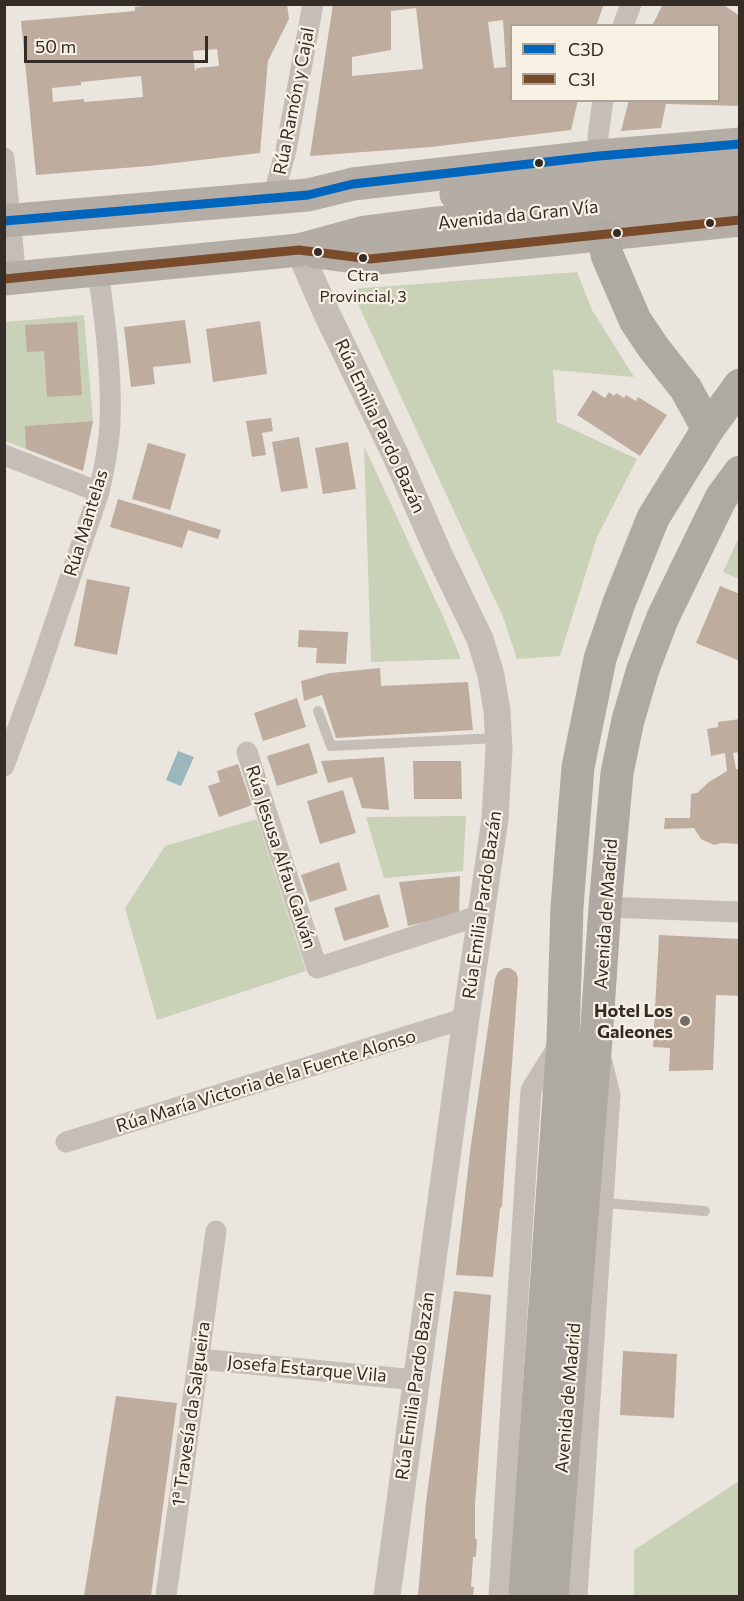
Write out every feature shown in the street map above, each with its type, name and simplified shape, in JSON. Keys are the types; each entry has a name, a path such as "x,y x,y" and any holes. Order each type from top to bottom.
{"highway":[{"path":"604,234 607,255 635,320 686,389 708,429"},
{"name":"Avenida de Madrid","path":"525,1596 562,1040 567,907 578,767 600,659 654,518 708,429 740,385"},
{"name":"Avenida de Madrid","path":"552,1596 605,908 618,773 628,720 643,669 663,617 721,498 740,472"}],"main road":[{"name":"Avenida da Gran Vía","path":"7,221 308,195 353,184 599,156 740,144"},
{"name":"Avenida da Gran Vía","path":"308,195 356,203 740,169"},
{"name":"Avenida da Gran Vía","path":"10,278 299,250 365,232 418,225 740,193"},
{"name":"Avenida da Gran Vía","path":"299,250 370,259 740,220"}],"street":[{"name":"Rúa Ramón y Cajal","path":"273,197 286,150 313,4"},
{"path":"624,24 631,4"},
{"path":"599,156 598,136 603,102"},
{"path":"4,158 10,278"},
{"name":"Rúa Emilia Pardo Bazán","path":"299,250 480,639 491,675 499,738 495,819 387,1596"},
{"name":"Rúa Mantelas","path":"4,766 99,492 105,461 110,423 107,359 98,271"},
{"path":"4,455 99,492"},
{"name":"Rúa Jesusa Alfau Galván","path":"247,752 317,968 481,915"},
{"path":"605,908 740,912"},
{"name":"Rúa María Victoria de la Fuente Alonso","path":"66,1142 466,1018"},
{"path":"577,1596 610,1095 596,1039"},
{"name":"Avenida de Madrid","path":"499,1596 531,1090 562,1040"},
{"name":"1ª Travesía da Salgueira","path":"166,1596 216,1231"},
{"name":"Josefa Estarque Vila","path":"199,1359 416,1380"}],"lane":[{"path":"318,711 331,746 499,738"},
{"path":"604,1203 705,1210"}],"green space":[{"path":"577,272 592,310 634,377 553,370 557,422 637,459 597,537 560,656 517,659 503,617 351,289"},
{"path":"84,315 93,421 26,426 26,449 5,441 5,322"},
{"path":"364,446 442,614 461,659 371,662"},
{"path":"739,537 739,579 723,572"},
{"path":"466,816 463,871 384,878 366,817"},
{"path":"257,819 306,971 157,1020 125,908 165,846"},
{"path":"739,1481 739,1596 634,1596 634,1550"}],"water":[{"path":"178,751 194,757 181,786 166,780"}],"building":[{"path":"162,4 287,4 289,19 268,61 260,153 149,166 36,175 21,21 135,11 135,7","holes":["217,49 219,66 197,68 195,71 193,51","141,76 143,97 53,102 52,88 81,85 81,82"]},
{"path":"333,4 604,4 597,24 510,24 510,102 578,102 571,130 431,147 310,156","holes":["416,8 423,69 352,76 352,57 391,50 391,11","503,20 506,67 494,68 488,22"]},
{"path":"663,4 722,4 740,16 740,106 666,104 661,128 621,131 628,102 720,102 720,24 653,24"},
{"path":"185,320 191,363 153,367 155,384 131,387 124,327"},
{"path":"260,321 267,374 213,382 206,329"},
{"path":"77,322 82,395 47,397 44,351 27,352 25,325"},
{"path":"593,390 605,398 609,392 614,396 616,393 624,398 626,395 636,401 638,397 667,415 640,456 577,415"},
{"path":"271,418 273,431 262,433 266,455 252,457 246,421"},
{"path":"93,421 83,471 26,449 25,426"},
{"path":"299,437 308,488 281,492 272,442"},
{"path":"348,442 356,489 323,494 315,448"},
{"path":"148,443 186,454 170,510 132,499"},
{"path":"118,499 221,530 218,539 188,530 182,548 110,527"},
{"path":"87,579 130,587 117,655 74,646"},
{"path":"720,586 740,594 740,661 696,643"},
{"path":"299,630 348,632 346,664 316,663 317,648 298,647"},
{"path":"380,668 381,686 468,682 473,730 336,738 322,695 304,701 301,681 330,673"},
{"path":"297,698 306,727 263,741 254,713"},
{"path":"740,719 740,752 733,753 736,769 740,769 740,844 714,845 701,839 694,828 664,829 665,818 690,818 691,794 697,793 727,771 725,753 711,756 707,729 718,727 718,722"},
{"path":"309,743 318,773 277,786 267,756"},
{"path":"384,757 389,810 362,808 352,777 328,783 321,761"},
{"path":"413,761 461,761 462,799 414,799"},
{"path":"238,764 252,805 219,817 208,786 220,782 217,771"},
{"path":"343,790 356,833 320,844 307,801"},
{"path":"339,862 347,890 310,902 301,875"},
{"path":"460,876 459,914 408,926 399,882"},
{"path":"379,894 389,927 344,941 334,908"},
{"name":"Hotel Los Galeones","path":"659,935 740,939 740,996 716,995 713,1070 669,1071 670,1048 653,1047"},
{"path":"504,968 510,968 516,972 518,979 502,1206 493,1277 456,1275 470,1152 495,979 498,972"},
{"path":"454,1291 491,1295 475,1505 475,1539 477,1539 476,1557 473,1557 471,1587 474,1587 473,1596 418,1596 426,1502"},
{"path":"623,1351 677,1354 674,1418 620,1415"},
{"path":"116,1396 177,1403 151,1596 84,1596"}],"transit line":[{"name":"C3D","path":"4,221 308,195 353,184 599,156 740,144"},
{"name":"C3I","path":"4,279 299,250 370,259 740,220"}],"place":[{"name":"Ctra Provincial, 3","path":"363,258"},
{"name":"Hotel Los Galeones","path":"685,1021"}]}
